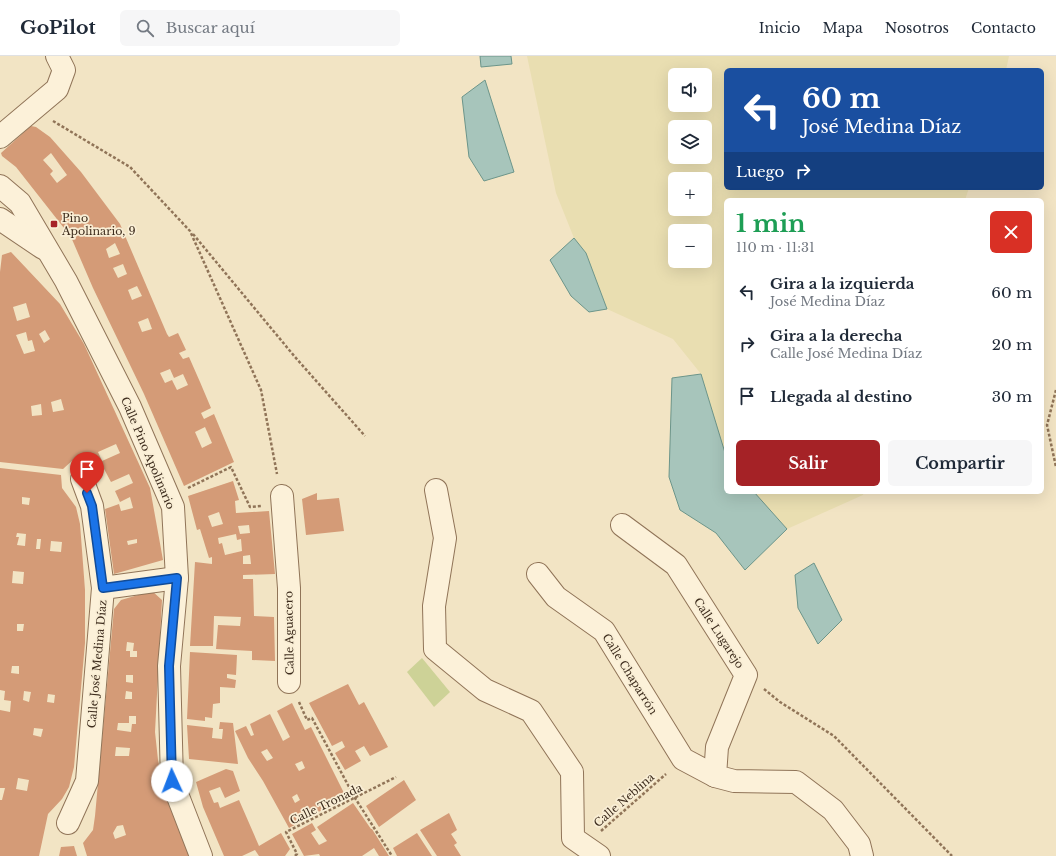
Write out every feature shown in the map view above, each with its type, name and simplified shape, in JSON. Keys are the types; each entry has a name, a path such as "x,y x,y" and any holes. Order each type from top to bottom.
{"street":[{"path":"0,137 57,89 64,70 57,56"},
{"name":"Calle Pino Apolinario","path":"0,186 20,204 51,253 130,407 173,507 177,578 169,666 172,781 201,856"},
{"name":"Calle Pino Apolinario","path":"0,218 51,253"},
{"name":"Calle José Medina Díaz","path":"68,823 87,781 103,588 92,506 82,479"},
{"path":"436,490 445,538 434,606 435,649 485,690 531,712 572,772 572,838 591,851"},
{"name":"Calle Aguacero","path":"272,501 289,588 289,682"},
{"name":"Calle Lugarejo","path":"622,525 676,565 746,675 717,747 715,776"},
{"name":"Calle Chaparrón","path":"538,574 556,597 604,632 683,760"},
{"path":"103,588 177,578"},
{"path":"683,760 715,776 734,780 796,782 833,810 859,844 862,856"}],"path":[{"path":"33,109 130,167 190,231 295,357 366,436"},
{"path":"185,489 231,467 250,507 272,501 261,390 190,231"},
{"path":"1056,390 1046,424 1056,467"},
{"path":"746,675 780,702 834,736 952,856"},
{"name":"Calle Aguacero","path":"289,682 307,720 312,718 356,798 392,856"},
{"name":"Calle Neblina","path":"591,851 683,760"},
{"name":"Calle Tronada","path":"295,856 297,854 286,832 396,777"}],"shaded area":[{"path":"527,56 1009,56 1006,68 724,68 724,190 968,190 966,198 724,198 724,449 701,374 673,339 607,309 586,253 574,238 556,193"},
{"path":"756,494 863,494 863,495 787,529"}],"green space":[{"path":"422,658 450,692 434,707 407,672"}],"water":[{"path":"480,56 511,56 512,64 481,67"},
{"path":"485,80 514,172 484,181 469,157 462,97"},
{"path":"574,238 586,253 607,309 589,312 571,296 550,260"},
{"path":"701,374 724,449 724,494 756,494 787,529 745,570 716,533 680,510 669,477 672,378"},
{"path":"814,563 842,620 818,644 798,608 795,575"}],"building":[{"path":"31,126 36,127 50,137 81,172 120,224 167,334 169,337 178,333 186,350 179,353 183,359 189,357 211,408 201,413 204,419 214,414 234,462 184,486 144,394 93,288 71,237 16,167 2,156 1,153","holes":["51,153 67,175 57,183 50,174 53,171 43,160","115,243 120,254 109,258 106,249","123,264 127,274 118,278 113,268","137,286 142,296 132,300 128,290","148,318 152,329 142,332 138,322","170,369 174,378 183,374 188,385 177,390 172,380 165,383 160,373","205,427 212,443 202,448 195,432"]},
{"path":"11,252 60,304 84,344 150,488 163,560 114,574 105,509 119,504 121,511 133,508 130,497 120,502 115,491 133,483 129,474 111,482 103,467 93,459 86,457 74,459 63,469 0,462 0,272 2,255","holes":["26,303 30,317 17,321 13,307","45,330 50,339 44,343 39,334","26,332 28,341 32,340 35,351 24,354 16,335","61,399 64,410 53,412 51,402","41,404 42,415 32,416 31,406","116,444 120,453 102,461 98,452","137,539 137,543 128,545 127,541"]},
{"path":"0,468 61,475 62,488 76,507 80,524 85,590 85,643 74,767 69,787 62,799 48,814 39,856 0,856 0,800 2,800 5,788 0,788 0,710 10,712 11,701 4,700 5,691 0,690","holes":["22,497 30,498 29,505 22,504","17,533 26,534 25,546 17,545 19,537 16,537","37,539 41,539 40,549 36,549","51,541 62,542 61,552 50,551","13,571 24,572 23,584 12,583","17,624 24,624 23,631 17,631","12,666 19,666 19,674 11,673","24,691 31,692 29,702 23,700","48,694 55,695 54,703 47,702","34,728 43,729 41,737 33,735","18,778 29,780 27,791 16,789"]},
{"path":"233,481 239,500 235,501 236,513 269,511 275,574 243,575 243,579 253,579 254,616 274,617 275,661 252,660 252,651 216,649 218,625 240,626 241,617 214,616 213,646 190,646 195,562 212,564 212,557 209,558 200,529 197,530 188,496","holes":["219,512 223,524 212,527 208,516","249,525 250,533 240,534 238,526","236,534 237,540 241,539 242,551 225,555 222,543 219,544 218,538","250,555 251,564 243,564 243,556"]},
{"path":"317,493 317,500 339,498 344,531 306,535 302,499"},
{"path":"152,591 162,600 155,732 158,760 167,800 189,856 87,856 83,843 93,830 114,609 121,600","holes":["127,642 134,643 133,651 137,651 137,657 130,657 130,651 126,651","126,675 133,675 133,683 126,682","126,691 132,692 132,699 125,699","129,716 136,716 136,724 132,724 131,732 117,730 118,723 129,723","116,747 130,748 129,756 115,756","123,825 126,835 115,839 113,833 117,826"]},
{"path":"190,652 237,655 236,675 227,674 227,678 236,680 235,688 220,687 220,703 213,704 212,718 205,717 205,721 187,719"},
{"path":"348,684 359,705 364,702 388,747 370,756 364,746 355,751 361,761 345,770 335,753 345,747 342,741 332,746 309,703"},
{"path":"292,703 305,730 311,727 346,797 289,828 263,781 248,758 235,731 246,726 251,736 254,735 250,724 270,714 283,741 290,737 277,711","holes":["267,749 273,758 267,761 261,752","302,761 305,768 299,771 295,764","297,794 300,800 295,803 292,797"]},
{"path":"220,722 233,723 238,764 189,759 187,725 213,728 212,738 222,739 223,729 219,729"},
{"path":"226,769 233,771 240,791 225,798 220,787 209,791 214,803 218,802 220,808 239,800 259,846 281,833 290,849 285,856 259,856 255,850 242,856 224,856 203,807 196,782"},
{"path":"404,780 416,800 379,827 366,806"},
{"path":"353,803 389,856 379,856 374,848 362,856 320,856 319,854 304,856 292,834 312,823 316,830 311,833 319,845 327,841 317,827"},
{"path":"449,813 457,830 451,834 457,843 454,845 461,856 437,856 420,830"},
{"path":"417,833 432,856 397,856 393,848"},
{"path":"74,846 77,856 59,856 61,847"}],"place":[{"name":"Pino Apolinario, 9","path":"54,224"}],"route":[{"path":"87,493 92,506 103,588 177,578 169,666 172,781"}]}
